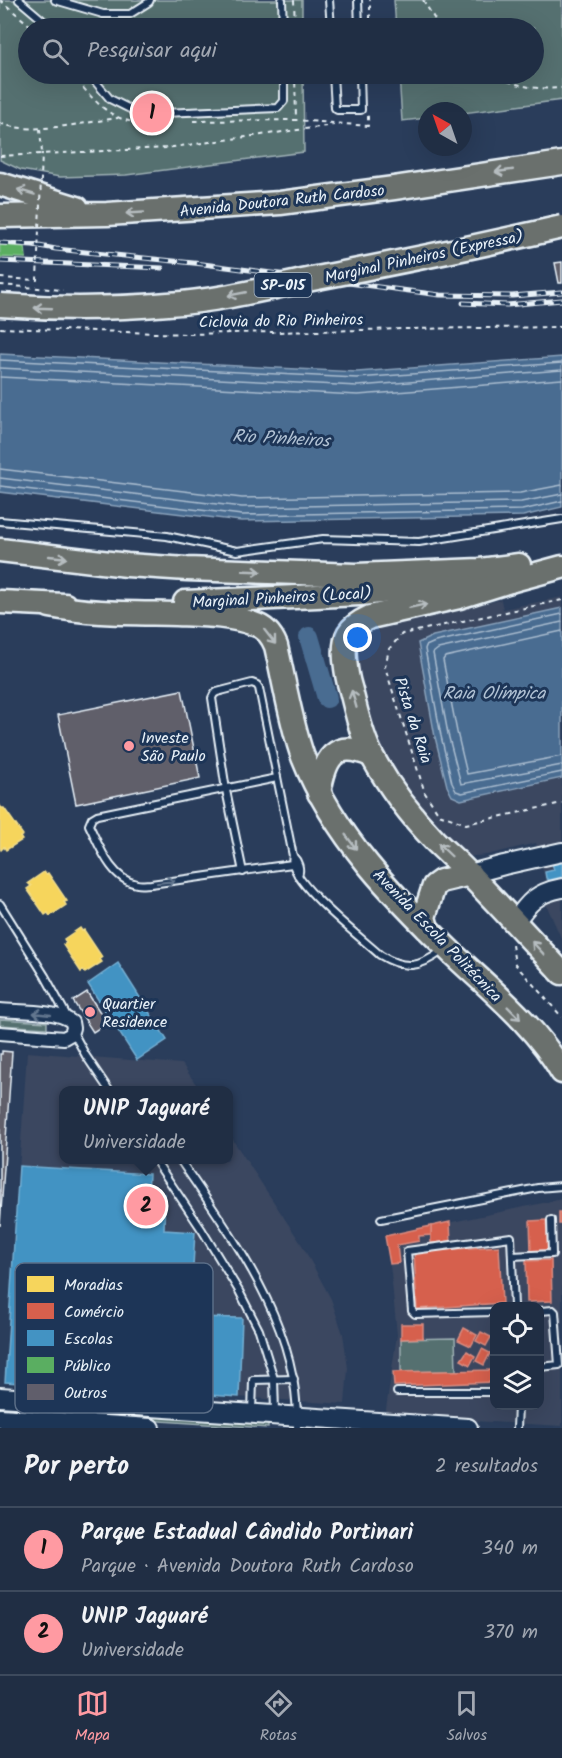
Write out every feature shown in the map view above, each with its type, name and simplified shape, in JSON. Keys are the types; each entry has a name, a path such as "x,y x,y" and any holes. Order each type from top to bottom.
{"highway":[{"name":"Avenida Doutora Ruth Cardoso","path":"0,216 92,214 280,203 562,163"},
{"path":"0,184 92,214"},
{"name":"Marginal Pinheiros (Expressa)","path":"0,306 109,308 213,299 454,252 562,227"},
{"path":"0,550 167,568 356,575 480,570 562,561"},
{"name":"Marginal Pinheiros (Local)","path":"0,602 50,606 360,594 510,581 562,567"},
{"path":"510,581 459,597 370,617 352,628 345,637 347,677 371,755 392,788 434,839 470,874 562,974"},
{"name":"Avenida Escola Politécnica","path":"50,606 83,611 201,615 227,618 262,627 274,639 302,755 319,793 340,828 361,856 427,928 531,1031 562,1072"},
{"path":"319,793 324,768 335,754 344,749 353,749 371,755"},
{"path":"427,928 424,917 434,886 441,881 470,874"}],"street":[{"path":"470,874 562,852"},
{"path":"514,922 534,898 549,890 562,888"},
{"path":"0,1010 48,1014 68,1019 73,1025 73,1032 64,1038 0,1033"},
{"path":"0,1397 15,1398"},
{"path":"213,1411 275,1415 297,1422 460,1428"},
{"path":"0,1418 150,1428"}],"lane":[{"path":"19,0 40,18"},
{"path":"56,0 103,14 130,14 150,0"},
{"path":"282,0 283,18"},
{"path":"329,0 330,18"},
{"path":"358,0 359,18"},
{"path":"97,84 110,99 140,114 278,108 284,101 284,84"},
{"path":"334,84 336,109 360,110 362,108 361,84"},
{"path":"0,521 167,537 237,551 322,539 419,542 562,519"},
{"path":"243,872 226,790 213,696 217,692 252,683 259,688 292,860 298,875 314,897 380,955 393,962 405,965 420,964 447,948"},
{"path":"277,778 97,815 92,818 89,825 113,868 129,881 138,884 243,872 292,860"},
{"path":"0,904 45,976 68,1019"},
{"path":"73,1032 106,1086"},
{"path":"158,1164 202,1230 239,1291 259,1330 274,1379 275,1415"},
{"path":"183,1164 253,1270 283,1339 294,1379 297,1422"},
{"path":"381,1219 538,1188 562,1186"},
{"path":"512,1256 552,1254 551,1220"},
{"path":"490,1312 415,1314 412,1312 407,1251 510,1237 514,1302"},
{"path":"544,1311 554,1312 559,1366 544,1367"},
{"path":"252,1414 252,1380 294,1379"},
{"path":"397,1392 490,1392"},
{"path":"518,1410 518,1428"}],"path":[{"path":"0,0 21,18"},
{"path":"294,0 295,18"},
{"path":"370,0 370,18"},
{"path":"423,0 434,18"},
{"path":"295,84 296,120"},
{"path":"516,84 540,90 562,88"},
{"path":"0,123 21,129 39,129 118,118"},
{"path":"0,156 166,148 339,124"},
{"path":"0,278 38,280 42,153 39,129"},
{"path":"0,285 38,289"},
{"name":"Ciclovia do Rio Pinheiros","path":"0,328 188,334 405,328 562,327"},
{"name":"Pista da Raia","path":"562,600 402,634 389,650 385,667 425,793 439,814 466,824 562,803"},
{"path":"514,922 510,929 515,964 562,1017"}],"shaded area":[{"path":"562,597 562,879 546,883 536,843 487,855 463,857 427,817 396,774 370,723 353,647 367,625 501,600 503,609"},
{"path":"562,897 562,940 545,902"},
{"path":"27,1052 182,1064 197,1086 59,1086 59,1164 233,1164 233,1140 302,1245 331,1299 343,1334 348,1368 345,1404 213,1395 213,1263 15,1263 15,1383 5,1382"},
{"path":"562,1199 562,1426 385,1416 397,1335 385,1236"}],"green space":[{"path":"0,0 302,0 302,18 18,18 18,84 303,84 304,152 126,175 60,177 21,170 0,160"},
{"path":"394,0 562,0 562,100 472,112 472,102 418,102 418,119 402,121 400,84 544,84 544,18 395,18"},
{"path":"0,1019 47,1022 47,1028 0,1025"},
{"path":"455,1338 456,1371 401,1372 401,1339"},
{"path":"9,1405 15,1405 15,1411 9,1411"},
{"path":"39,1413 124,1413 268,1423 268,1428"}],"water":[{"name":"Rio Pinheiros","path":"0,354 357,372 562,357 562,507 523,516 241,521 0,492"},
{"name":"Raia Olímpica","path":"562,608 562,778 461,800 452,796 447,786 435,737 418,643 433,636"}],"building: Moradias":[{"path":"0,806 4,808 23,835 20,837 22,840 6,850 4,847 1,850 0,848"},
{"path":"44,872 48,873 67,901 64,902 66,905 50,916 48,913 45,915 27,889 31,886 28,883"},
{"path":"80,928 84,930 102,957 100,959 102,962 85,973 83,970 81,972 63,945 66,943 64,939"}],"building: Comércio":[{"path":"559,1212 562,1212 562,1224 559,1224"},
{"path":"546,1220 548,1250 531,1251 530,1221"},
{"path":"450,1222 451,1242 431,1243 431,1226"},
{"path":"431,1226 431,1235 419,1236 419,1241 397,1245 399,1263 390,1264 385,1236"},
{"path":"499,1246 502,1302 417,1309 414,1252"},
{"path":"551,1260 552,1301 527,1302 526,1261"},
{"path":"401,1324 423,1324 423,1338 401,1339"},
{"path":"464,1328 477,1335 471,1346 458,1340"},
{"path":"481,1332 490,1336 486,1346 476,1341"},
{"path":"482,1349 490,1353 484,1365 476,1361"},
{"path":"467,1351 475,1356 470,1365 461,1360"},
{"path":"490,1370 490,1382 394,1386 393,1372"}],"building: Escolas":[{"path":"562,862 562,877 549,880 546,878 545,872 554,870 552,863"},
{"path":"118,963 167,1040 137,1060 88,984"},
{"path":"19,1166 149,1174 148,1194 165,1194 164,1230 195,1232 193,1263 15,1263 15,1383 5,1382"},
{"path":"213,1317 242,1318 239,1397 213,1395"}],"building: Público":[{"path":"0,245 25,247 26,258 0,257"}],"building: Outros":[{"path":"562,262 562,283 559,283 555,263"},
{"name":"Investe São Paulo","path":"182,690 200,778 76,804 58,715"},
{"name":"Quartier Residence","path":"87,992 107,1023 93,1032 73,1001"},
{"path":"2,1051 12,1052 0,1226 0,1054"}],"waterway":[{"path":"309,637 327,698"}],"railway":[{"path":"0,243 203,264 440,295 512,296 562,292"},
{"path":"0,261 162,268"},
{"path":"463,303 507,305 562,300"}],"place":[{"name":"Parque Estadual Cândido Portinari","path":"152,113"},
{"name":"Investe São Paulo","path":"129,746"},
{"name":"Quartier Residence","path":"90,1012"},
{"name":"UNIP Jaguaré","path":"146,1206"}]}
